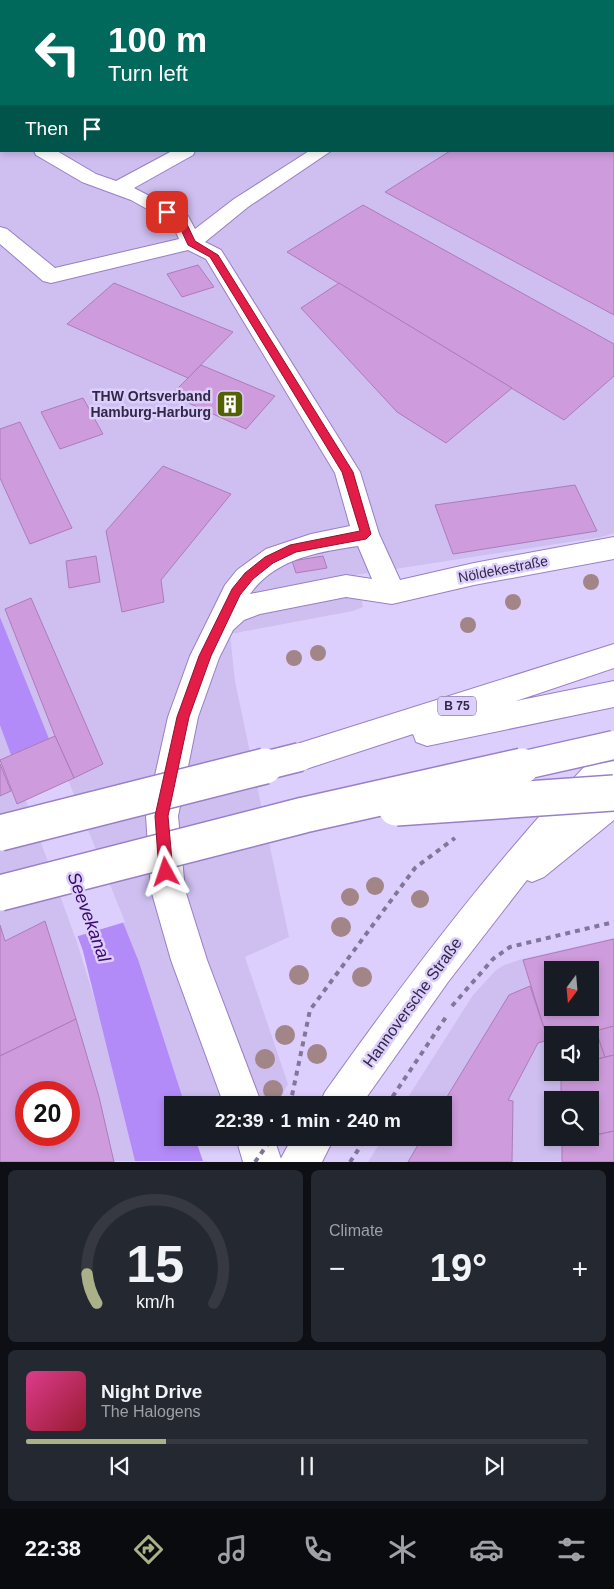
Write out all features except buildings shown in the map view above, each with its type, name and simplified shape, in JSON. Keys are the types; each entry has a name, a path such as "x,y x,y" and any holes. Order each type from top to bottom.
{"main road":[{"path":"45,152 89,178 138,196 181,220 191,243 214,255 347,472 366,534 392,592"},
{"path":"117,188 143,176 184,152"},
{"path":"0,233 51,276 191,243 242,203 320,152"},
{"path":"239,1096 189,960 168,890 162,816 183,717 205,656 236,592 249,576 269,560 294,548 366,534"},
{"name":"Nöldekestraße","path":"223,622 234,612 258,603 346,586 392,592 474,574 614,548"},
{"name":"B 75","path":"300,757 614,656"},
{"name":"B 75","path":"0,833 300,757 614,694"},
{"path":"0,893 304,815 614,745"},
{"name":"Hannoversche Straße","path":"344,1096 420,988 488,901 545,831 614,758"},
{"path":"304,815 614,793"},
{"name":"Hannoversche Straße","path":"488,901 614,800"},
{"path":"257,1146 263,1162"},
{"path":"298,1162 309,1146"}],"path":[{"path":"292,1096 310,1010 415,868 461,834"},
{"path":"393,1096 452,1007 493,959 510,947 614,922"},
{"path":"255,1162 266,1146"},
{"path":"350,1162 361,1146"}],"shaded area":[{"path":"0,152 614,152 614,533 602,537 356,575 363,607 353,611 230,634 235,681 289,937 245,957 288,1084 282,1096 182,1096 139,962 0,617"},
{"path":"0,705 15,740 144,1161 0,1161"},
{"path":"614,938 614,1161 368,1162 378,1146 452,1146 452,1096 409,1096 473,995 496,970 522,959"}],"water":[{"name":"Seevekanal","path":"0,617 139,962 182,1096 164,1096 164,1146 198,1146 203,1161 135,1161 83,951 0,725"}],"pier":[{"path":"62,765 125,922 75,937 17,776"}],"place":[{"name":"THW Ortsverband Hamburg-Harburg","path":"230,404"}],"route":[{"path":"166,872 162,816 183,717 205,656 236,592 249,576 269,560 294,548 366,534 347,472 214,255 191,243 181,220 167,212"}]}
